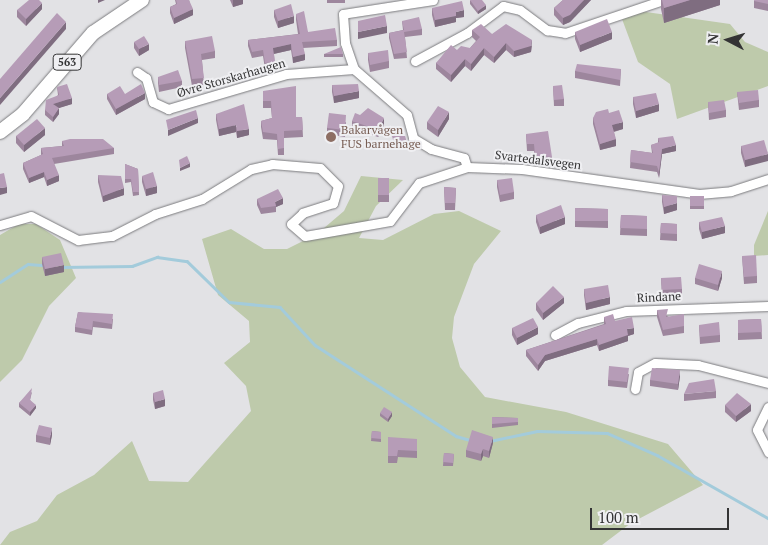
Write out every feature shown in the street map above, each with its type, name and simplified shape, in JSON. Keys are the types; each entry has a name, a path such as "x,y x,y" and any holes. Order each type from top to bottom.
{"main road":[{"name":"563","path":"0,132 23,114 93,33 142,0"}],"street":[{"path":"433,0 343,14 345,44 354,69 404,112 417,142 461,157 467,167"},
{"path":"415,61 467,33 503,6 520,10 546,30 565,33 663,0"},
{"name":"Øvre Storskarhaugen","path":"137,72 146,78 153,102 168,109 286,74 354,69"},
{"name":"Svartedalsvegen","path":"0,225 31,216 78,240 112,236 155,214 202,199 251,169 289,164 327,171 338,186 333,203 303,212 291,224 301,236 317,236 390,221 420,183 467,167 506,167 705,194 768,179"},
{"name":"Rindane","path":"555,335 578,323 626,311 768,306"},
{"path":"635,389 638,372 655,363 698,366 768,383"},
{"path":"768,407 757,430 768,452"}],"green space":[{"path":"632,10 730,24 745,42 768,52 768,86 677,119 670,84 638,62 622,19"},
{"path":"361,176 403,180 376,206 359,238 383,240 434,214 459,211 501,231 474,264 454,317 452,338 460,367 485,397 566,412 668,444 703,485 631,523 602,545 0,545 10,532 37,521 57,495 94,475 132,441 149,481 188,482 251,411 246,386 224,363 250,342 249,321 218,295 202,239 231,229 264,249 287,249 317,234 344,211"},
{"path":"768,211 768,255 754,256 754,245"},
{"path":"19,224 36,224 60,240 76,278 49,306 22,360 0,382 0,235"}],"building":[{"path":"29,0 39,0 42,3 26,19 17,10"},
{"path":"176,0 189,0 193,9 174,18 170,7 177,4"},
{"path":"470,0 482,0 486,5 478,11"},
{"path":"563,0 584,0 570,15 563,18 554,8"},
{"path":"662,0 690,0 664,8"},
{"path":"768,0 768,4 754,1"},
{"path":"462,1 464,10 456,12 456,16 435,20 432,8"},
{"path":"291,4 294,16 278,21 274,10"},
{"path":"304,11 308,32 335,28 337,40 302,42 305,54 293,57 291,44 273,48 275,62 265,63 263,50 252,52 248,40 300,34 296,14"},
{"path":"57,13 66,22 0,98 0,79"},
{"path":"385,15 387,26 358,32 358,21"},
{"path":"419,17 422,29 404,32 407,52 394,54 389,33 404,30 402,21"},
{"path":"607,19 612,32 580,45 575,32"},
{"path":"481,24 492,34 506,24 532,40 531,46 514,51 506,43 494,57 484,48 471,64 465,59 451,75 436,63 451,45 457,50 461,46 470,48 480,37 472,30"},
{"path":"144,36 149,44 139,49 134,42"},
{"path":"212,36 215,51 201,54 204,78 192,79 185,41"},
{"path":"341,47 343,54 324,54"},
{"path":"388,50 389,61 370,65 368,53"},
{"path":"577,64 621,69 620,80 575,71"},
{"path":"178,70 182,81 159,85 158,77"},
{"path":"67,84 72,98 53,104 59,108 53,117 45,110 46,100 59,95 57,87"},
{"path":"141,84 145,93 116,109 107,94 120,86 125,94"},
{"path":"358,84 359,91 334,96 332,85"},
{"path":"562,85 564,99 554,100 553,86"},
{"path":"296,86 296,117 302,117 303,130 284,131 284,148 278,149 277,134 263,132 261,121 272,118 271,101 263,101 263,91"},
{"path":"758,90 759,100 739,103 737,92"},
{"path":"656,93 659,104 636,111 633,97"},
{"path":"724,100 726,110 709,113 708,102"},
{"path":"244,104 249,129 237,131 236,125 219,129 216,114"},
{"path":"438,106 449,112 438,130 427,122"},
{"path":"368,108 384,118 378,130 352,121 355,113 360,115"},
{"path":"608,109 609,113 619,110 623,122 612,125 616,139 600,144 593,118 596,112"},
{"path":"196,110 198,118 168,130 166,120"},
{"path":"329,113 346,115 345,130 327,128"},
{"path":"37,119 45,128 24,145 16,136"},
{"path":"548,131 552,157 535,156 534,144 527,144 526,134"},
{"path":"404,132 407,143 395,147 392,136"},
{"path":"673,136 676,145 662,149 659,172 657,166 630,162 631,150 653,153 651,145 659,142 658,138"},
{"path":"70,139 103,139 114,148 52,158 59,175 47,180 44,172 29,178 23,163 43,154 41,148 64,146 62,141"},
{"path":"764,140 768,154 745,160 741,146"},
{"path":"187,156 190,163 180,168 179,160"},
{"path":"125,164 138,169 139,192 133,192 131,179 125,179"},
{"path":"153,172 157,186 146,189 142,176"},
{"path":"4,173 7,187 0,188 0,174"},
{"path":"98,175 121,176 124,188 103,196"},
{"path":"378,178 389,178 389,195 378,195"},
{"path":"512,178 514,192 500,195 497,180"},
{"path":"444,187 456,188 455,203 445,203"},
{"path":"278,189 283,198 275,202 276,206 261,208 257,199"},
{"path":"662,195 677,196 677,203 664,207"},
{"path":"690,196 704,196 704,206 690,206"},
{"path":"561,205 565,217 540,227 536,215"},
{"path":"575,208 608,209 608,221 575,221"},
{"path":"621,215 647,216 647,229 620,228"},
{"path":"722,217 725,226 702,232 699,222"},
{"path":"661,223 677,224 677,234 660,233"},
{"path":"61,253 64,265 45,269 42,257"},
{"path":"756,255 757,276 744,277 742,256"},
{"path":"699,264 722,271 718,285 695,278"},
{"path":"681,277 682,289 662,290 661,278"},
{"path":"608,285 610,297 586,303 584,289"},
{"path":"553,286 564,297 543,313 536,303"},
{"path":"668,309 666,317 684,314 684,326 663,330 657,310"},
{"path":"78,312 113,314 112,324 93,321 92,330 75,327"},
{"path":"613,314 615,321 632,317 634,328 627,329 628,335 599,345 597,339 545,355 538,365 526,350 606,324 604,317"},
{"path":"533,318 538,327 517,338 512,328"},
{"path":"761,319 762,332 738,333 738,320"},
{"path":"719,322 720,335 700,337 699,325"},
{"path":"609,366 629,368 627,382 608,380"},
{"path":"652,368 680,370 678,384 650,380"},
{"path":"714,379 716,391 684,394 689,383"},
{"path":"32,388 30,400 36,405 30,412 19,403"},
{"path":"163,390 165,399 155,402 153,393"},
{"path":"737,393 751,404 736,416 725,405"},
{"path":"384,407 392,412 388,419 380,413"},
{"path":"492,417 518,418 518,422 492,424"},
{"path":"39,425 52,428 50,438 36,435"},
{"path":"472,430 493,437 489,451 483,449 481,454 466,450"},
{"path":"372,431 381,432 381,439 371,438"},
{"path":"388,437 417,439 417,451 398,450 397,456 388,456"},
{"path":"444,453 454,454 453,463 443,462"}],"waterway":[{"path":"62,267 132,266 157,257 187,261 229,302 280,307 315,345 456,436 470,440"},
{"path":"0,282 28,264 44,265"},
{"path":"490,441 537,431 607,433 657,455 768,518"}],"place":[{"name":"Bakarvågen FUS barnehage","path":"331,137"}]}
